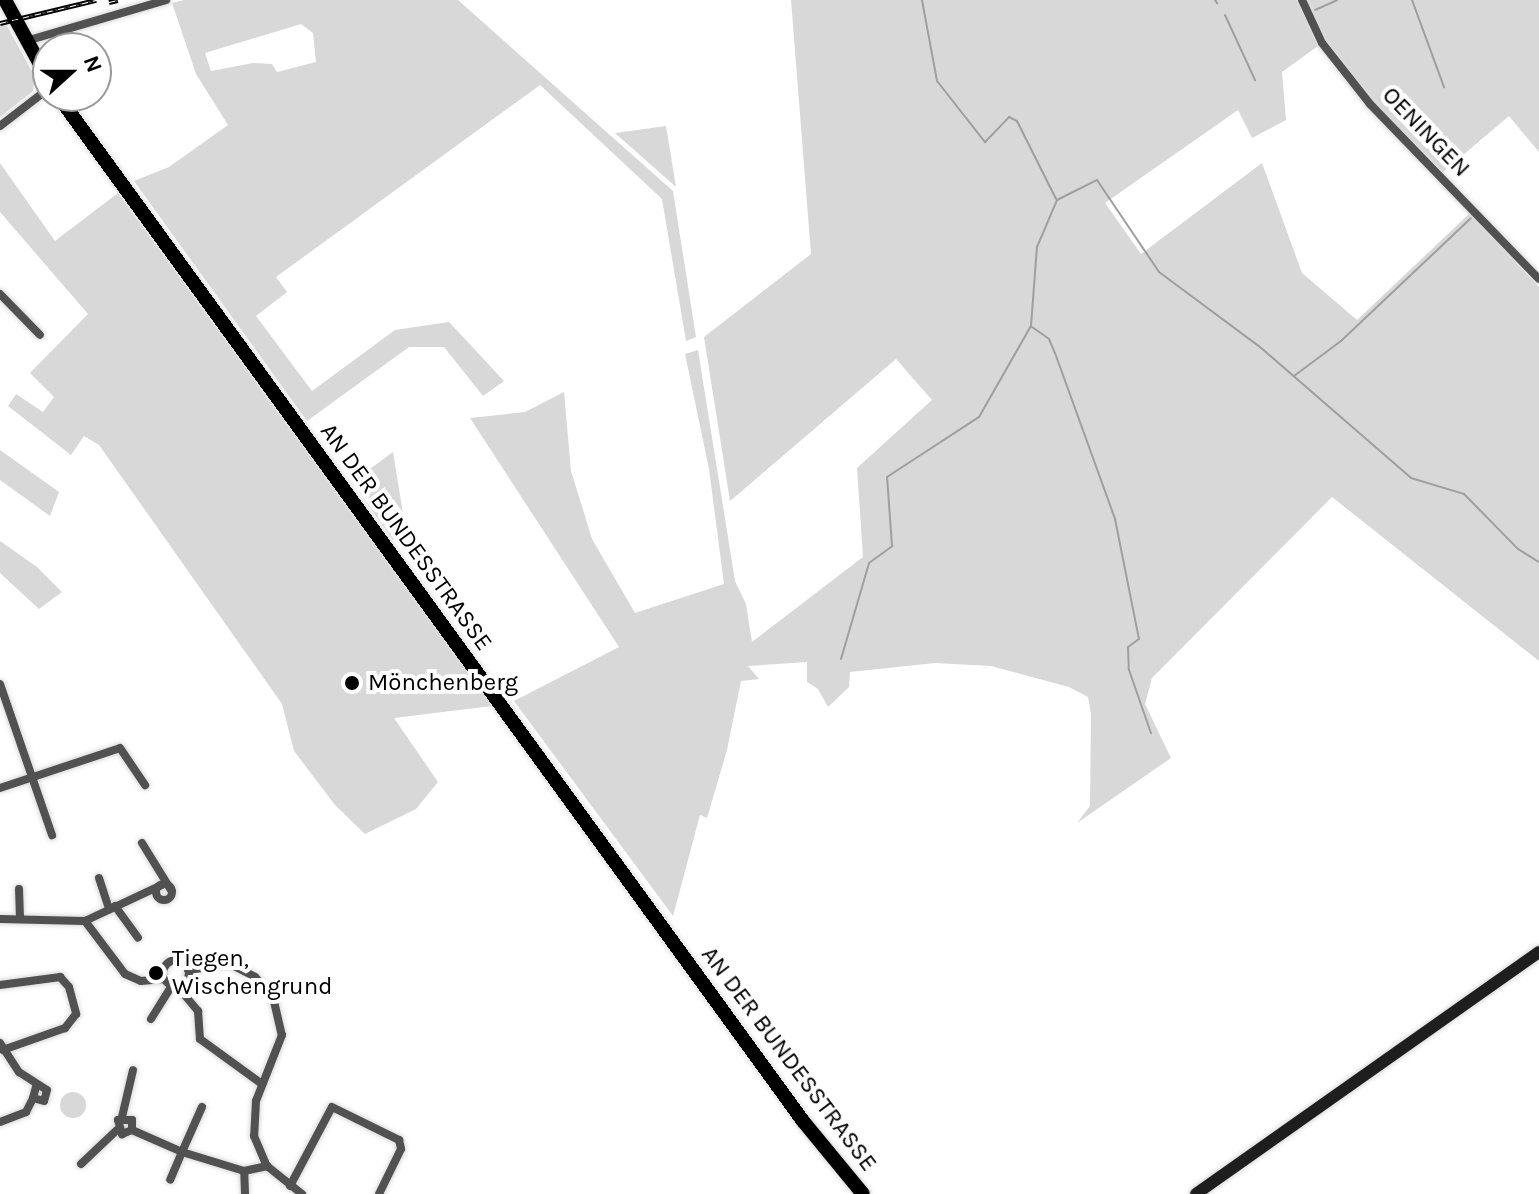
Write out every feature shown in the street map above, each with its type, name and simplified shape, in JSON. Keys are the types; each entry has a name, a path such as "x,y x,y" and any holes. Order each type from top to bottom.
{"main road":[{"path":"5,0 32,51"},
{"name":"AN DER BUNDESSTRASSE","path":"70,112 803,1121 863,1194"},
{"path":"1196,1194 1539,952"}],"street":[{"path":"26,41 166,0"},
{"name":"OENINGEN","path":"1302,0 1322,43 1370,104 1539,279"},
{"path":"0,126 32,101"},
{"path":"0,294 40,335"},
{"path":"0,684 52,835"},
{"path":"0,788 120,748 145,785"},
{"path":"142,843 171,890 170,898 162,900 156,891 162,885"},
{"path":"99,878 112,908 138,938"},
{"path":"162,885 171,890"},
{"path":"0,919 85,921 162,885"},
{"path":"19,889 20,918"},
{"path":"85,921 125,974 141,981 164,979 174,986 198,1011 200,1039 262,1084"},
{"path":"164,979 164,966 172,961 188,970 230,964 255,977 273,997 282,1035 262,1084 254,1136 267,1166 301,1194"},
{"path":"151,1019 174,986 185,982 188,970"},
{"path":"0,985 60,977 69,987 76,1014 65,1028 2,1046 5,1063 36,1087 44,1087 48,1095 58,1098"},
{"path":"81,1164 117,1130 133,1070"},
{"path":"0,1122 26,1112 36,1087"},
{"path":"33,1098 40,1101 48,1095"},
{"path":"170,1180 202,1107"},
{"path":"290,1186 332,1107 399,1140 401,1149 379,1194"},
{"path":"122,1117 132,1120 132,1130"},
{"path":"117,1130 132,1130 182,1152 244,1171 267,1166"},
{"path":"244,1171 245,1194"}],"shaded area":[{"path":"184,0 458,0 673,191 696,337 686,341 662,199 540,85 276,277 287,292 256,316 312,391 395,330 449,322 504,381 483,396 444,347 409,347 307,421 134,181 169,167 228,125 196,74 172,3","holes":["301,24 313,33 316,62 277,72 272,64 253,63 211,71 205,53"]},
{"path":"791,0 1297,0 1318,46 1282,72 1286,120 1252,138 1238,110 1105,203 1141,254 1262,163 1302,273 1357,320 1470,213 1539,287 1539,661 1332,497 1152,678 1145,704 1171,758 1077,823 1090,806 1091,714 1088,697 1069,687 991,666 935,663 850,672 849,687 828,707 818,689 807,682 807,662 748,666 759,679 741,681 727,750 707,818 700,815 673,916 514,701 619,647 470,418 525,412 564,392 571,471 592,539 635,613 724,584 709,469 685,354 698,350 735,581 746,604 752,642 863,557 857,468 932,400 896,359 730,501 704,337 811,254"},
{"path":"1306,0 1539,0 1539,152 1509,116 1443,172 1372,101 1325,39"},
{"path":"6,24 32,72 32,92 0,117 0,26"},
{"path":"666,126 676,187 615,133"},
{"path":"0,163 55,241 118,193 492,706 394,718 438,782 416,809 365,834 335,805 294,751 282,704 99,445 84,436 71,455 8,406 16,394 43,412 54,397 30,373 88,314 0,212"},
{"path":"0,450 59,492 50,516 0,480"},
{"path":"393,452 406,532 393,540 352,482"},
{"path":"0,541 37,567 62,592 39,609 0,573"},
{"path":"73,1092 82,1096 86,1105 82,1114 73,1118 64,1114 60,1105 64,1096"}],"waterway":[{"path":"922,0 937,81 985,142 1009,117 1017,121 1056,199"},
{"path":"1315,10 1337,0"},
{"path":"1412,0 1444,87"},
{"path":"1225,15 1255,80"},
{"path":"841,659 869,563 892,546 887,477 979,417 1031,326 1037,247 1057,200 1097,180 1159,272 1260,347 1411,478 1464,494 1518,549 1539,562"},
{"path":"1294,376 1341,341 1471,218"},
{"path":"1032,327 1049,339 1115,519 1139,639 1128,647 1129,670 1151,733"}],"railway":[{"path":"0,23 96,0"},
{"path":"109,2 118,0"}],"place":[{"name":"Mönchenberg","path":"352,683"},
{"name":"Tiegen, Wischengrund","path":"156,973"}]}
